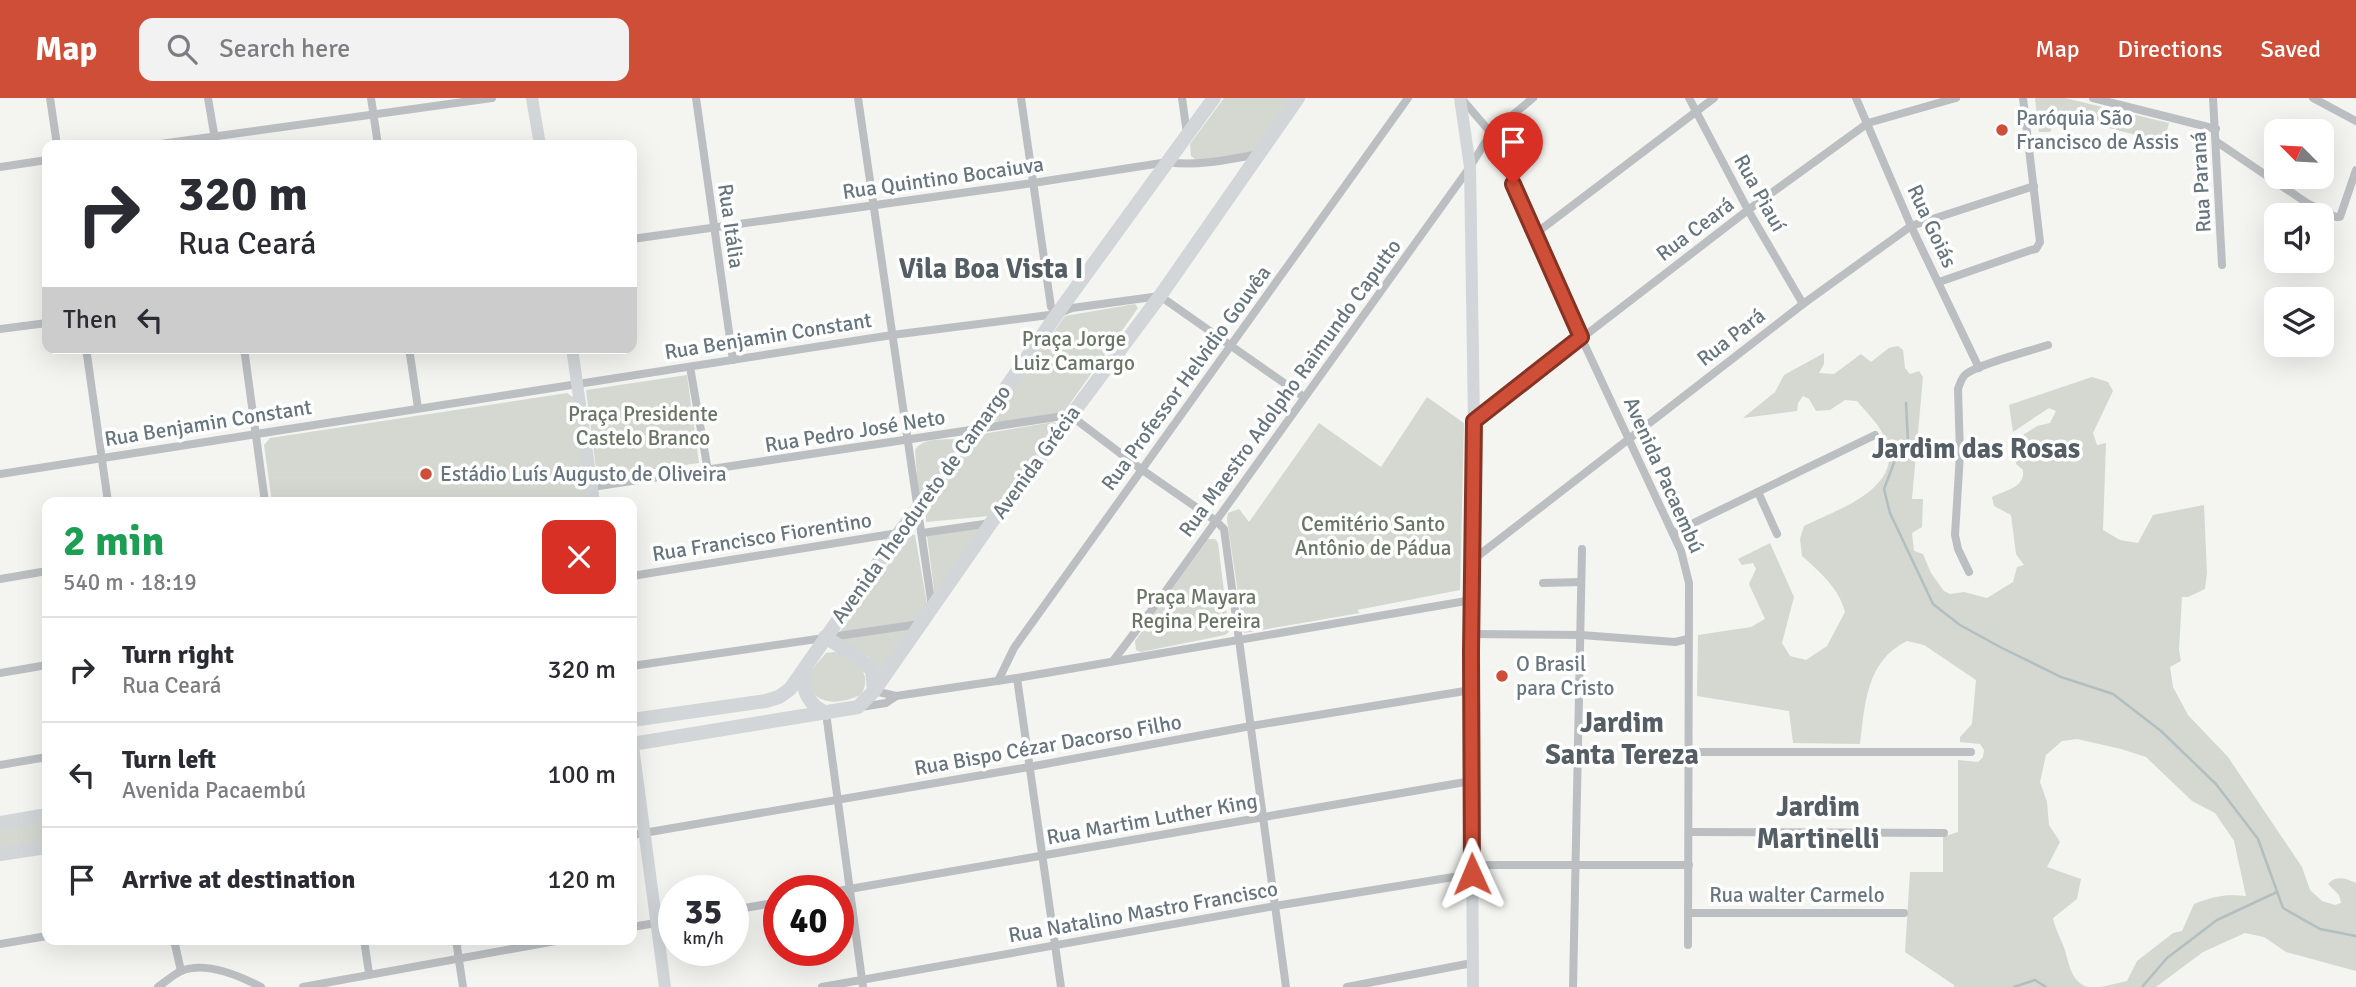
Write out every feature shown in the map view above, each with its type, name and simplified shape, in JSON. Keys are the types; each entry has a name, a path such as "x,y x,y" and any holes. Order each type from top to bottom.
{"main road":[{"name":"Avenida Theodureto de Camargo","path":"825,637 1214,98"},
{"name":"Avenida Grécia","path":"874,691 991,523 1160,296 1298,98"},
{"path":"637,719 779,698 803,673 825,637 859,658 872,670 874,691 858,707 637,741"},
{"path":"803,673 804,690 808,700 826,713"},
{"path":"0,823 42,816"},
{"path":"0,854 42,848"}],"street":[{"path":"50,98 56,140"},
{"path":"208,98 215,140"},
{"path":"371,98 377,140"},
{"path":"221,140 374,114 492,98"},
{"path":"532,98 539,140"},
{"name":"Rua Itália","path":"696,98 733,359"},
{"path":"858,98 932,607"},
{"path":"1021,98 1051,307 1057,314"},
{"path":"1182,98 1187,134"},
{"name":"Rua Professor Helvidio Gouvêa","path":"998,681 1014,648 1408,98"},
{"path":"1460,98 1470,167 1474,421 1471,634 1473,987"},
{"name":"Avenida Pacaembú","path":"1460,98 1491,134 1581,337 1681,551 1689,583 1688,945"},
{"name":"Rua Maestro Adolpho Raimundo Caputto","path":"1113,661 1470,167 1491,134 1533,98"},
{"name":"Rua Piauí","path":"1689,98 1748,210 1803,304"},
{"path":"1535,234 1714,98"},
{"name":"Rua Goiás","path":"1856,98 1911,226 1979,368"},
{"name":"Rua Ceará","path":"1474,421 1748,210 1868,124 1956,98"},
{"path":"1939,282 2036,249 2040,242 2023,98"},
{"path":"2093,98 2216,129"},
{"name":"Rua Paraná","path":"2213,98 2222,265"},
{"path":"2313,98 2356,121"},
{"path":"2217,142 2307,203 2336,217 2340,217 2356,170"},
{"name":"Rua Quintino Bocaiuva","path":"637,238 1168,162 1179,164 1259,154"},
{"path":"0,167 42,161"},
{"name":"Rua Pará","path":"1474,559 1803,304 1911,226 2034,186"},
{"path":"1160,296 1304,397"},
{"name":"Rua Benjamin Constant","path":"0,474 577,382 892,335 1057,314 1072,307 1160,296"},
{"path":"0,329 42,324"},
{"path":"1969,572 1958,549 1955,535 1961,454 1958,389 1967,373 2048,345"},
{"path":"87,354 107,497"},
{"path":"245,354 264,497"},
{"path":"410,354 418,408"},
{"path":"573,354 593,497"},
{"path":"690,367 708,471"},
{"path":"1070,415 1224,529 1286,987"},
{"name":"Rua Pedro José Neto","path":"592,487 1070,415"},
{"path":"1673,533 1875,435"},
{"path":"1758,492 1777,534"},
{"path":"922,533 991,523"},
{"name":"Rua Francisco Fiorentino","path":"637,575 899,533"},
{"path":"1573,987 1582,550"},
{"path":"0,579 42,572"},
{"path":"1543,583 1581,582"},
{"path":"874,691 896,696 998,681 1472,600"},
{"path":"637,665 920,624"},
{"path":"1471,634 1581,635 1675,642 1688,639"},
{"path":"0,673 42,666"},
{"path":"1017,678 1061,987"},
{"name":"Rua Bispo Cézar Dacorso Filho","path":"637,834 1471,690"},
{"path":"858,707 886,703 896,696"},
{"path":"826,713 847,875"},
{"path":"1689,752 1971,752"},
{"path":"0,765 42,758"},
{"name":"Rua Martim Luther King","path":"854,889 1471,781"},
{"path":"1689,832 1944,832"},
{"path":"637,834 655,923 664,987"},
{"name":"Rua Natalino Mastro Francisco","path":"822,987 862,983 1471,869 1576,864 1689,865"},
{"name":"Rua walter Carmelo","path":"1689,913 1905,913"},
{"path":"637,927 658,923"},
{"path":"854,926 862,983"},
{"path":"0,944 42,937"},
{"path":"175,945 180,971"},
{"path":"365,945 369,973"},
{"path":"457,945 463,987"},
{"path":"303,987 532,945"},
{"path":"1347,987 1472,963"},
{"path":"158,987 180,971 190,969 222,971 261,987"}],"green space":[{"path":"1224,98 1293,98 1255,151 1197,161 1191,156 1190,144"},
{"path":"2035,98 2065,98 2169,123 2164,142 2065,117 2062,125 2054,124 2050,132 2039,132"},
{"name":"Praça Jorge Luiz Camargo","path":"1135,304 1138,308 1064,412 994,421 994,416 1065,316"},
{"path":"1898,346 1903,350 1905,368 1910,374 1919,371 1923,377 1912,499 1923,499 1922,527 1912,533 1914,551 1923,554 1931,573 1944,591 1950,594 1964,592 1987,598 2013,582 2017,567 2024,565 2016,554 2011,515 1994,506 1992,497 2018,485 2023,476 2023,470 2016,464 2012,442 2037,426 2050,423 2056,411 2049,408 2013,432 2009,405 2092,377 2108,382 2113,391 2093,433 2097,445 2106,443 2103,530 2120,540 2138,543 2153,515 2204,505 2207,573 2205,589 2182,597 2179,650 2181,661 2170,667 2173,687 2188,715 2228,757 2302,867 2310,890 2322,901 2335,905 2341,903 2339,895 2328,884 2341,878 2356,883 2356,971 2286,952 2264,937 2245,933 2203,952 2156,987 2101,987 2127,981 2137,961 2173,933 2182,931 2194,904 2220,896 2246,896 2234,841 2215,813 2192,801 2146,757 2077,739 2062,741 2046,755 2040,782 2047,802 2049,825 2060,842 2047,867 2081,879 2077,899 2053,918 2073,975 2088,987 1954,987 1905,952 1910,872 1943,872 1943,837 1958,832 1958,760 1978,762 1983,757 1984,750 1980,744 1960,742 1960,737 1972,724 1976,680 1924,645 1907,641 1893,650 1875,672 1866,699 1860,744 1793,743 1789,711 1697,696 1698,635 1751,627 1765,619 1749,584 1756,569 1753,563 1742,565 1738,559 1770,543 1794,597 1782,643 1790,656 1806,660 1827,646 1845,612 1834,588 1802,556 1800,539 1804,526 1866,494 1879,482 1887,469 1889,454 1884,436 1857,401 1845,400 1830,410 1816,411 1809,399 1803,396 1797,411 1743,418 1775,392 1784,375 1824,353 1824,364 1819,373 1834,374 1861,354 1871,362 1889,348"},
{"name":"Praça Presidente Castelo Branco","path":"687,375 699,463 597,477 586,390"},
{"name":"Estádio Luís Augusto de Oliveira","path":"567,393 574,398 588,497 271,497 264,445 270,438"},
{"name":"Cemitério Santo Antônio de Pádua","path":"1427,397 1464,423 1460,590 1357,610 1360,613 1244,633 1228,513 1239,509 1249,522 1319,423 1381,467"},
{"name":"Praça Jorge Luiz Camargo","path":"1053,422 1055,425 989,516 926,522 926,511 982,434"},
{"path":"957,439 960,443 919,502 915,450 928,441"},
{"path":"980,528 935,597 927,536"},
{"path":"910,534 915,535 927,604 917,622 840,632"},
{"name":"Praça Mayara Regina Pereira","path":"1208,539 1215,539 1218,543 1229,632 1141,652 1136,650 1135,641"},
{"path":"912,627 880,677 869,657 837,637"},
{"path":"834,652 855,661 864,673 861,695 834,702 822,699 811,691 809,673 826,653"},
{"path":"42,821 42,844 0,851 0,828"}],"waterway":[{"path":"1906,403 1908,442 1895,460 1884,489 1890,513 1933,604 1960,625 2002,648 2061,677 2113,694 2161,731 2216,784 2258,839 2283,908 2320,929 2356,936"},
{"path":"2142,987 2167,958 2217,920 2277,892"},
{"path":"2014,987 2035,980 2046,987"}],"place":[{"name":"Paróquia São Francisco de Assis","path":"2002,130"},
{"name":"Estádio Luís Augusto de Oliveira","path":"426,474"},
{"name":"O Brasil para Cristo","path":"1502,676"}],"district":[{"name":"Vila Boa Vista I","path":"991,268"},
{"name":"Jardim das Rosas","path":"1976,448"},
{"name":"Jardim Santa Tereza","path":"1622,738"},
{"name":"Jardim Martinelli","path":"1818,822"}],"route":[{"path":"1472,874 1474,421 1581,337 1513,184"}]}
